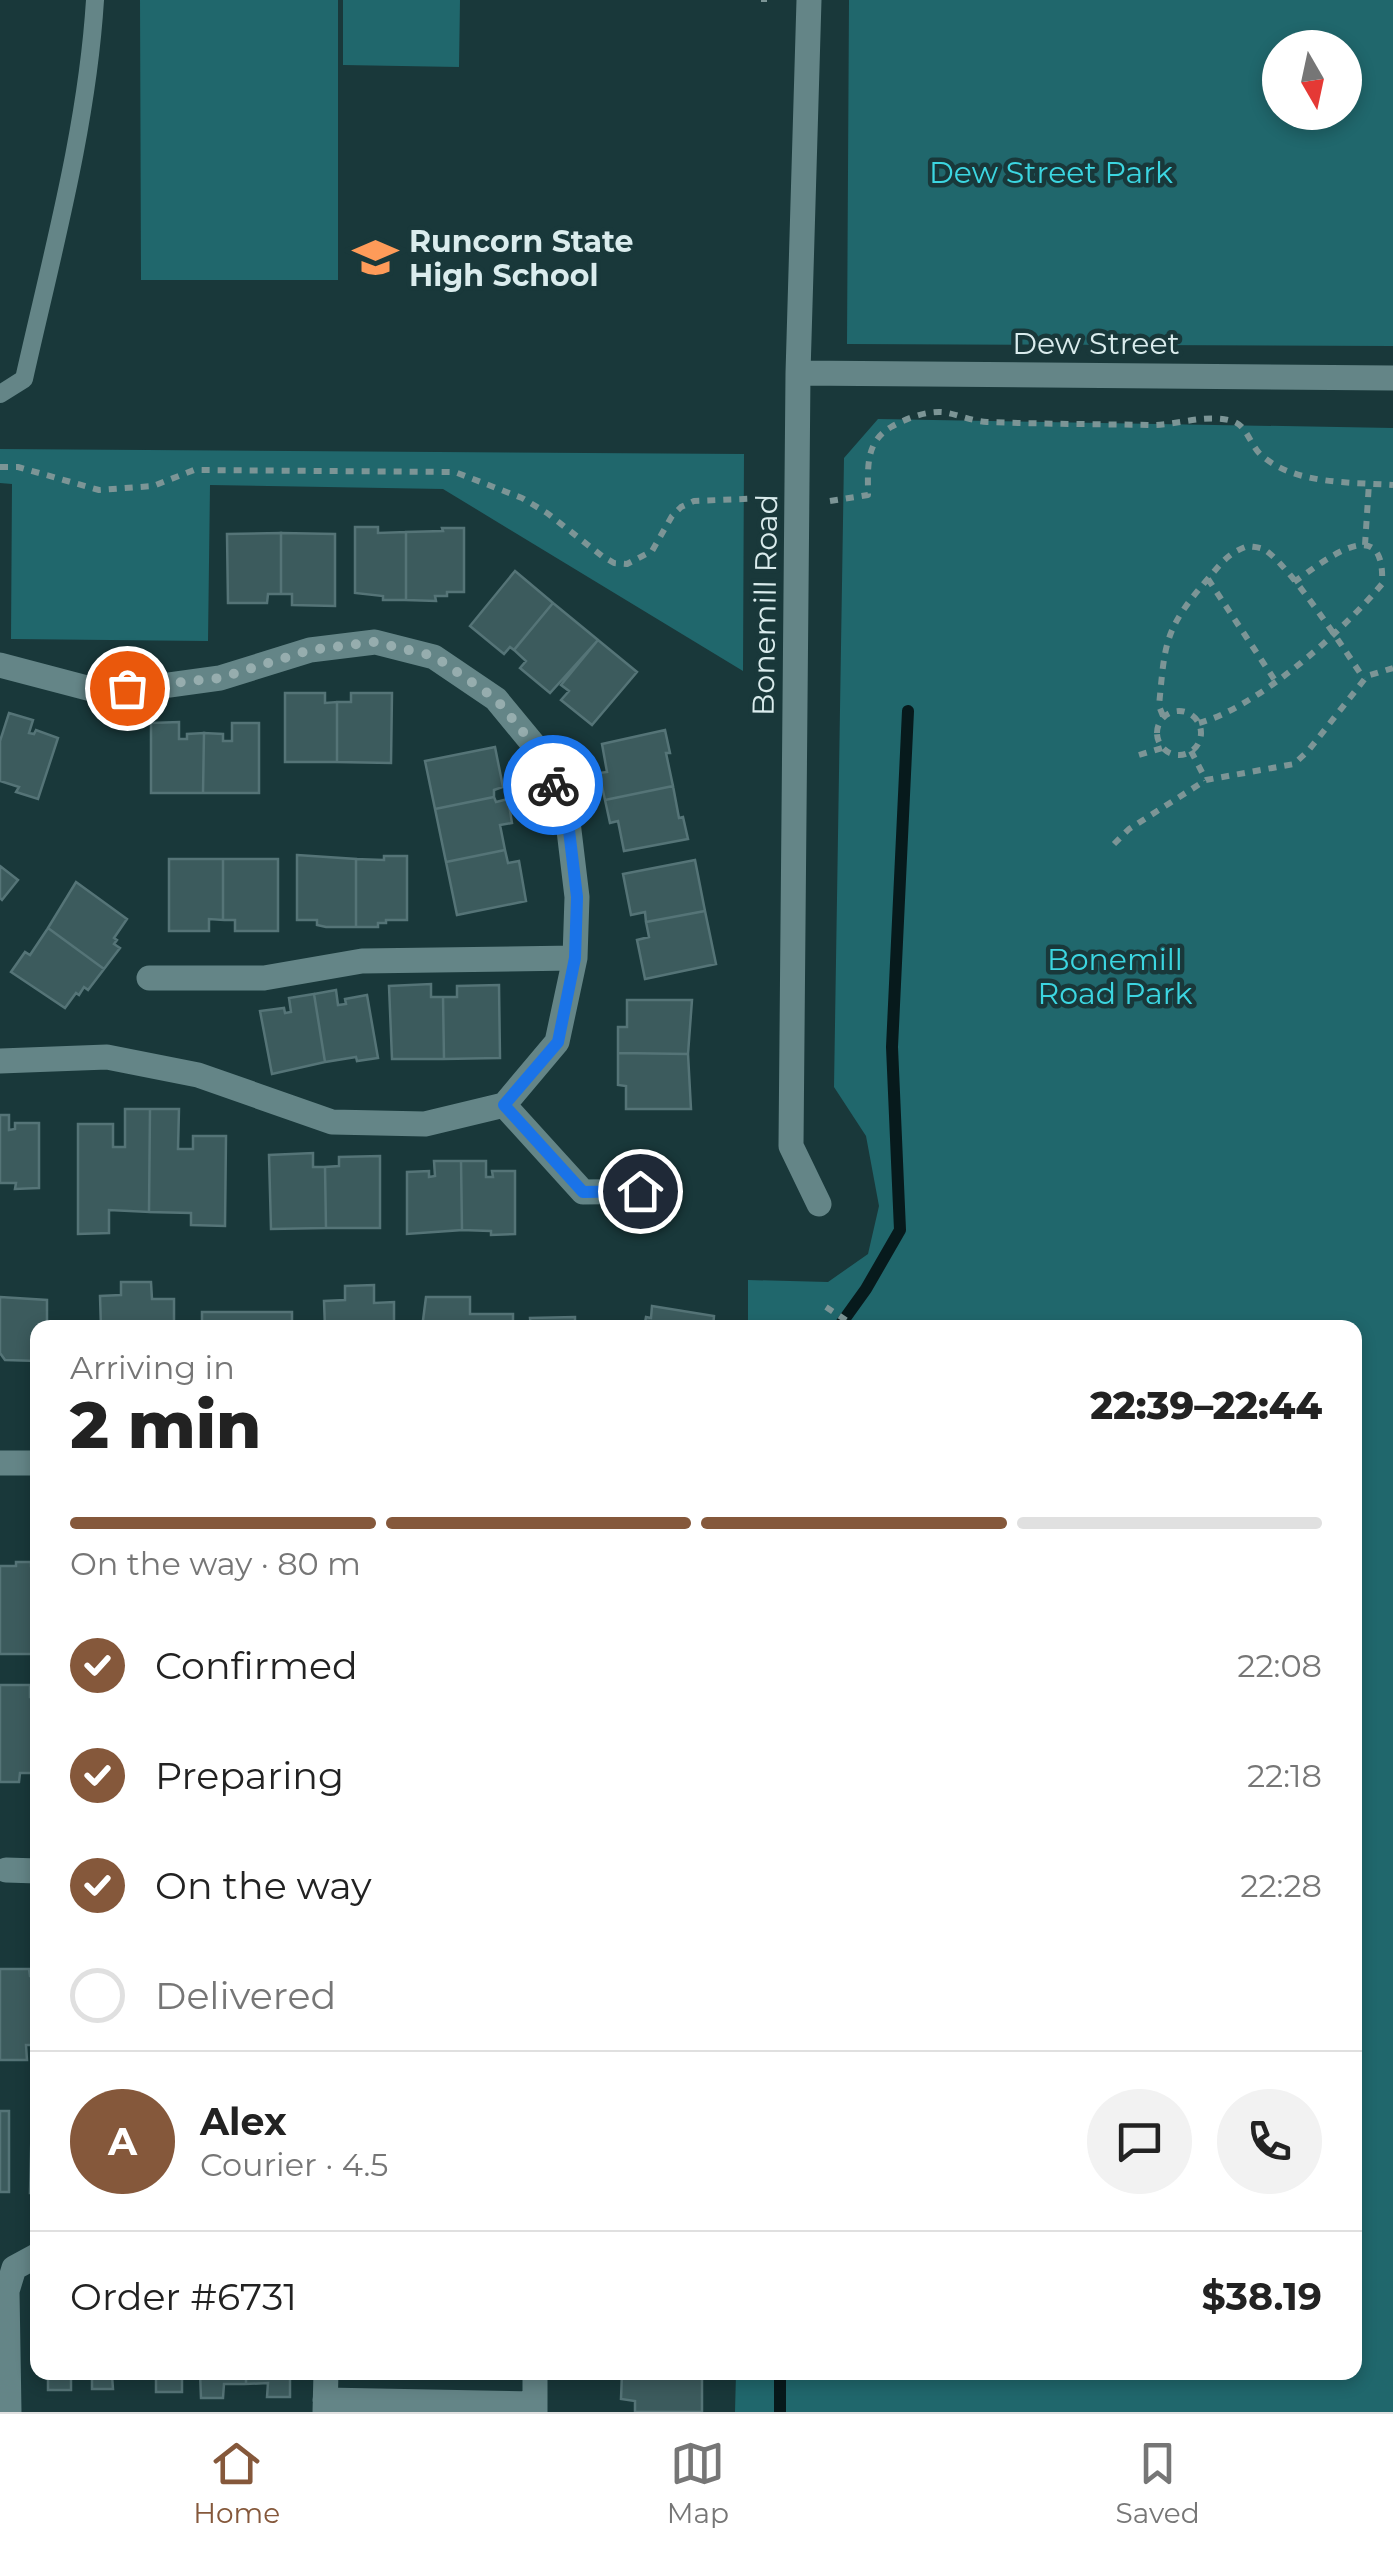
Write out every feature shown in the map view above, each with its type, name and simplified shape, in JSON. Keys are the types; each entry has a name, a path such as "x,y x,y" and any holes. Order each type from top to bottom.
{"street":[{"name":"Bonemill Road","path":"809,0 798,373 791,1146 819,1204"},
{"name":"Dew Street","path":"798,373 1393,378"},
{"path":"0,664 91,689 162,686 220,678 310,650 374,642 434,656 496,699 538,750 568,822 577,897 575,958 558,1042 504,1105 425,1124 332,1122 198,1076 107,1057 0,1061"},
{"path":"149,978 264,978 362,961 575,958"},
{"path":"504,1105 583,1192 668,1191"},
{"path":"0,1463 30,1463"},
{"path":"6,1870 30,1870"},
{"path":"8,2412 7,2291 14,2268 30,2259"},
{"path":"326,2380 326,2406 535,2408 535,2380"}],"lane":[{"path":"0,394 24,379 76,148 91,62 95,0"}],"path":[{"path":"0,468 18,467 99,490 153,486 194,470 456,472 522,498 602,556 614,563 627,564 652,551 672,516 694,502 799,497 834,502 868,494 872,444 887,429 911,417 941,412 984,422 1166,426 1197,420 1234,421 1262,456 1303,477 1393,485"},
{"path":"1365,544 1369,483"},
{"path":"1199,723 1212,720 1276,682 1334,634 1382,584 1381,560 1365,544 1351,545 1294,582"},
{"path":"1164,716 1159,706 1170,630 1187,602 1223,559 1248,546 1264,550 1294,582 1364,679"},
{"path":"1208,579 1276,682"},
{"path":"1114,844 1129,829 1206,780 1294,764 1364,679 1393,668"},
{"path":"1183,711 1199,723 1201,736 1191,751 1173,755 1162,748 1156,732 1164,716 1183,711"},
{"path":"1139,756 1162,748"},
{"path":"1191,751 1206,780"},
{"path":"826,1307 846,1320"}],"green space":[{"path":"140,0 338,0 338,280 141,280"},
{"path":"343,0 460,0 459,67 343,65"},
{"name":"Dew Street Park","path":"849,0 1393,0 1393,346 847,344"},
{"name":"Bonemill Road Park","path":"878,419 1393,428 1393,2412 735,2412 736,2380 1362,2380 1362,1320 748,1320 748,1280 828,1282 868,1254 879,1206 866,1136 834,1087 844,458"},
{"path":"0,449 744,454 743,671 443,489 210,485 208,641 11,639 12,484 0,483"}],"building":[{"path":"355,527 378,527 378,533 406,532 406,600 383,600 383,596 355,593"},
{"path":"442,528 464,528 464,592 447,592 447,596 435,596 436,601 406,600 406,532 443,531"},
{"path":"281,533 281,594 268,594 267,603 228,603 227,534"},
{"path":"281,533 335,534 335,606 292,605 292,594 281,594"},
{"path":"515,571 553,603 514,650 510,647 504,654 470,626"},
{"path":"553,603 598,640 550,693 520,668 526,661 514,650"},
{"path":"598,640 637,672 592,725 561,700 569,691 561,685"},
{"path":"285,693 325,693 325,703 337,702 337,762 285,762"},
{"path":"351,693 392,693 391,763 337,762 337,702 351,702"},
{"path":"9,713 33,720 29,733 36,730 58,738 38,799 16,792 19,787 0,781 0,741"},
{"path":"179,722 179,739 204,733 203,793 151,793 151,723"},
{"path":"232,723 259,723 259,793 203,793 204,733 223,734 223,741 232,741"},
{"path":"665,730 673,786 605,800 599,773 607,772 602,744"},
{"path":"495,747 503,787 494,790 494,797 435,809 425,761"},
{"path":"673,786 688,839 624,851 618,821 610,823 605,800"},
{"path":"494,797 496,802 508,799 512,823 500,825 505,850 446,862 435,809"},
{"path":"505,850 508,863 519,861 526,901 457,915 446,862"},
{"path":"297,855 356,859 356,927 326,927 317,925 317,920 297,920"},
{"path":"384,856 407,856 407,920 356,927 356,859 384,860"},
{"path":"169,859 223,859 223,920 209,919 209,931 169,931"},
{"path":"223,859 278,859 278,931 235,931 235,920 223,920"},
{"path":"695,860 705,911 646,922 645,912 631,915 623,874"},
{"path":"0,866 18,880 2,900 0,898"},
{"path":"76,882 127,919 114,938 114,944 120,948 104,969 48,928"},
{"path":"705,911 716,964 645,979 637,940 649,937 646,922"},
{"path":"48,928 104,969 88,990 84,987 79,995 76,993 65,1008 11,972 25,952 30,955"},
{"path":"431,984 431,997 443,997 444,1059 392,1059 389,986"},
{"path":"499,985 500,1058 444,1059 443,997 457,997 457,986"},
{"path":"336,990 338,1005 346,1004 345,999 367,995 378,1058 325,1062 314,994"},
{"path":"314,994 325,1062 272,1074 260,1011 284,1008 285,1013 291,1012 289,998"},
{"path":"627,1000 692,1000 688,1054 618,1053 618,1027 627,1027"},
{"path":"618,1053 688,1054 691,1109 626,1109 626,1086 618,1085"},
{"path":"125,1109 150,1109 149,1212 109,1210 109,1233 78,1234 78,1124 113,1124 113,1147 125,1147"},
{"path":"150,1109 179,1109 178,1149 193,1149 193,1136 226,1136 225,1226 191,1225 191,1213 149,1212"},
{"path":"0,1115 9,1115 9,1130 15,1129 15,1123 39,1123 39,1188 15,1189 16,1183 0,1183"},
{"path":"313,1153 313,1167 325,1167 326,1228 271,1229 269,1155"},
{"path":"380,1156 380,1228 326,1228 325,1167 339,1166 339,1157"},
{"path":"434,1161 461,1161 462,1230 407,1234 407,1172 429,1171 429,1177 435,1176"},
{"path":"461,1161 486,1161 486,1177 493,1177 492,1171 515,1171 515,1234 462,1230"},
{"path":"121,1282 151,1282 152,1299 174,1299 174,1320 101,1320 100,1296 121,1295"},
{"path":"374,1285 374,1303 394,1302 394,1320 325,1320 324,1301 345,1300 345,1286"},
{"path":"0,1297 47,1300 47,1320 30,1320 30,1361 5,1360 0,1353"},
{"path":"426,1297 470,1297 470,1314 513,1314 513,1320 423,1320"},
{"path":"652,1306 714,1316 714,1320 645,1320 651,1318"},
{"path":"202,1312 292,1312 292,1320 202,1320"},
{"path":"575,1317 575,1320 530,1320"},
{"path":"16,1562 30,1562 30,1654 0,1654 0,1566 16,1566"},
{"path":"0,1685 30,1685 30,1773 20,1773 19,1782 0,1782"},
{"path":"0,1969 29,1969 27,2060 0,2060"},
{"path":"0,2111 9,2111 9,2192 0,2192"},
{"path":"48,2380 71,2380 71,2390 48,2390"},
{"path":"92,2380 112,2380 113,2389 92,2389"},
{"path":"156,2380 182,2380 182,2392 156,2392"},
{"path":"200,2380 246,2380 246,2384 224,2384 223,2398 201,2398"},
{"path":"246,2380 290,2380 290,2397 267,2397 268,2383 246,2384"},
{"path":"622,2380 702,2380 702,2412 635,2412 635,2401 621,2399"}],"waterway":[{"path":"844,1320 900,1230 892,1047 908,711"},
{"path":"780,2380 780,2412"}],"way so far":[{"path":"127,688 220,678 310,650 374,642 434,656 496,699 538,750 553,785"}],"place":[{"name":"Runcorn State High School","path":"376,258"}],"route":[{"path":"553,785 568,822 577,897 575,958 558,1042 504,1105 583,1192 640,1191"}]}
